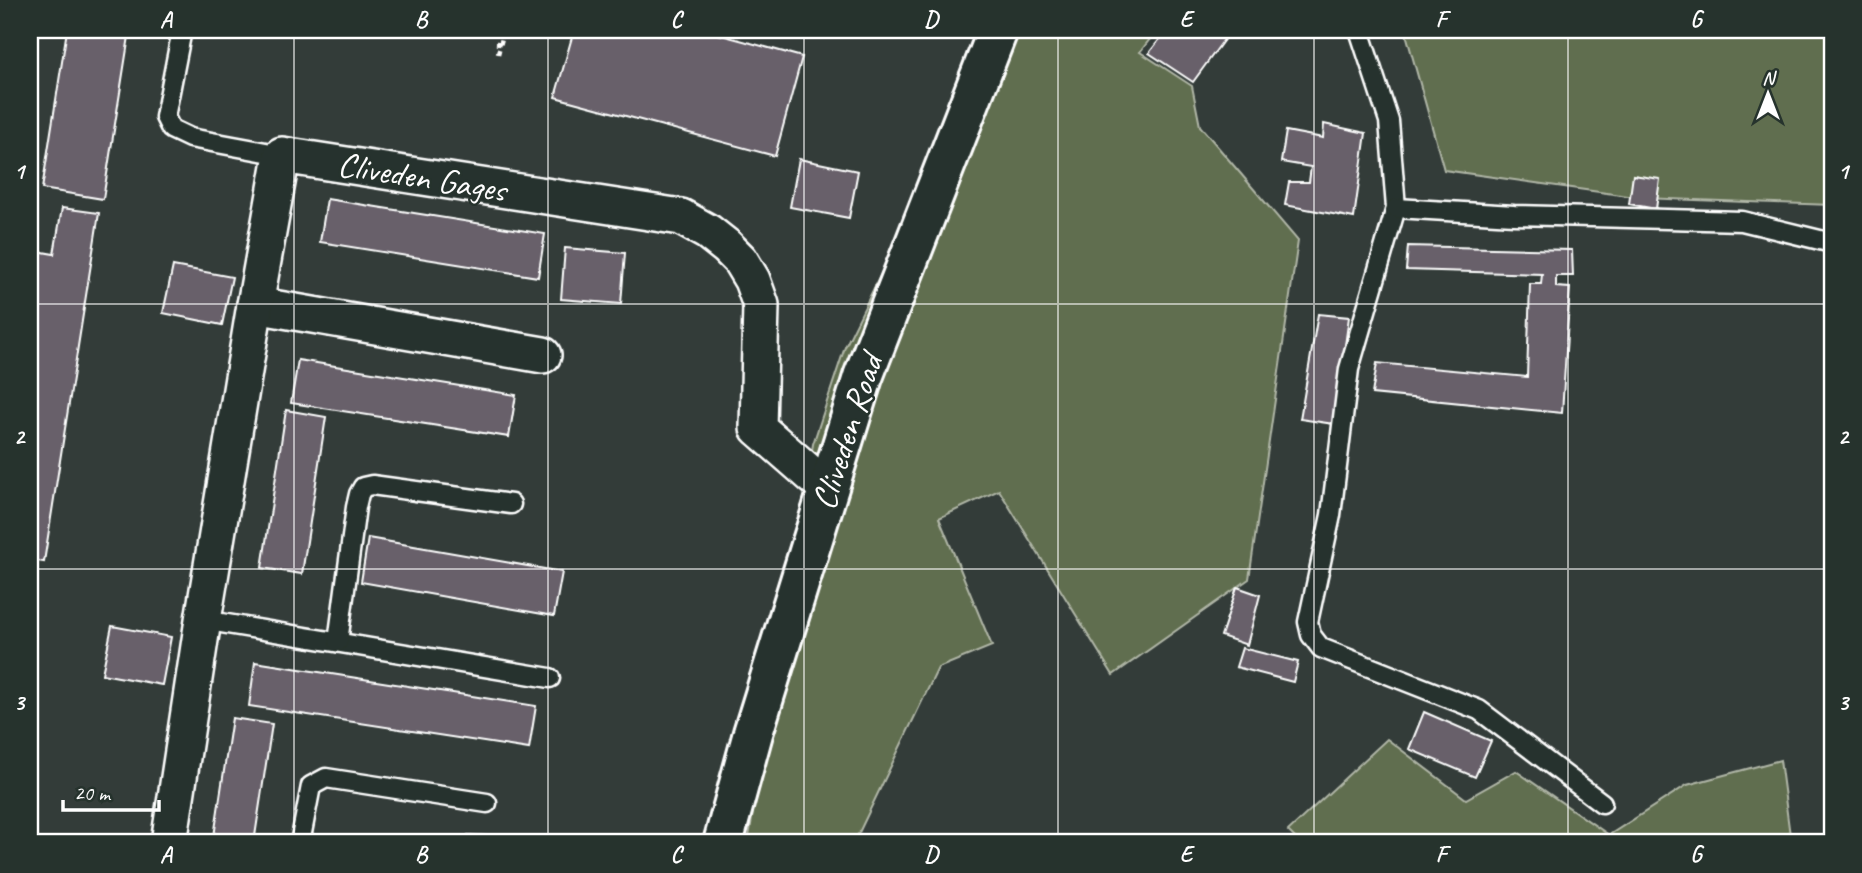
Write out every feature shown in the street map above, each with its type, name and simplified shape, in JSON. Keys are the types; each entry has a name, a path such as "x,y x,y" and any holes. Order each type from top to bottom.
{"street":[{"name":"Cliveden Road","path":"723,843 753,733 863,377 998,30"},
{"path":"169,843 204,615 282,155"},
{"name":"Cliveden Gages","path":"282,155 681,217 708,232 740,260 752,280 761,305 758,428 829,490"},
{"path":"255,305 543,355"}],"lane":[{"path":"182,30 165,117 171,129 190,138 282,155"},
{"path":"1359,30 1390,121 1396,208 1349,369 1331,515 1308,622 1311,635 1321,648 1479,710 1602,803"},
{"path":"1396,208 1514,215 1742,222 1832,243"},
{"path":"338,642 356,507 363,487 372,485 511,503"},
{"path":"204,615 338,642 551,678"},
{"path":"300,843 311,786 326,778 487,803"}],"path":[{"path":"499,30 498,54 504,30"}],"green space":[{"path":"1001,30 1157,30 1140,52 1192,86 1200,126 1298,241 1249,579 1113,675 999,490 939,518 992,646 938,668 854,843 748,843 813,444 845,347"},
{"path":"1405,30 1832,30 1832,205 1642,198 1444,170"},
{"path":"1387,739 1466,799 1516,771 1609,835 1687,785 1780,760 1791,843 1300,843 1288,831"}],"building":[{"path":"67,30 130,30 103,199 42,189"},
{"path":"574,30 703,30 802,57 775,156 555,97"},
{"path":"1167,30 1231,30 1193,82 1149,53"},
{"path":"1324,124 1366,133 1354,218 1285,205 1289,182 1309,182 1311,167 1281,162 1286,131 1323,138"},
{"path":"799,159 858,171 849,218 790,207"},
{"path":"1633,175 1660,179 1656,209 1629,204"},
{"path":"327,199 545,234 538,277 320,242"},
{"path":"62,208 99,213 44,562 30,560 30,255 31,250 54,254"},
{"path":"1408,246 1572,250 1573,276 1556,276 1556,287 1570,288 1562,413 1372,394 1377,363 1527,377 1530,284 1541,284 1542,274 1406,270"},
{"path":"565,248 625,253 621,304 561,299"},
{"path":"173,266 232,277 222,325 163,313"},
{"path":"1318,314 1349,317 1334,424 1300,419"},
{"path":"298,360 516,395 509,437 291,403"},
{"path":"286,410 326,417 302,574 262,568"},
{"path":"368,538 562,572 554,616 361,582"},
{"path":"1237,587 1260,595 1247,645 1221,636"},
{"path":"112,626 171,637 162,685 102,674"},
{"path":"1242,648 1298,662 1293,682 1236,667"},
{"path":"255,662 536,706 529,749 249,706"},
{"path":"1424,712 1491,741 1475,777 1409,749"},
{"path":"232,718 272,724 254,843 213,843"},
{"path":"468,835 507,837 507,843 468,843"},
{"path":"305,836 345,843 303,843"}]}
